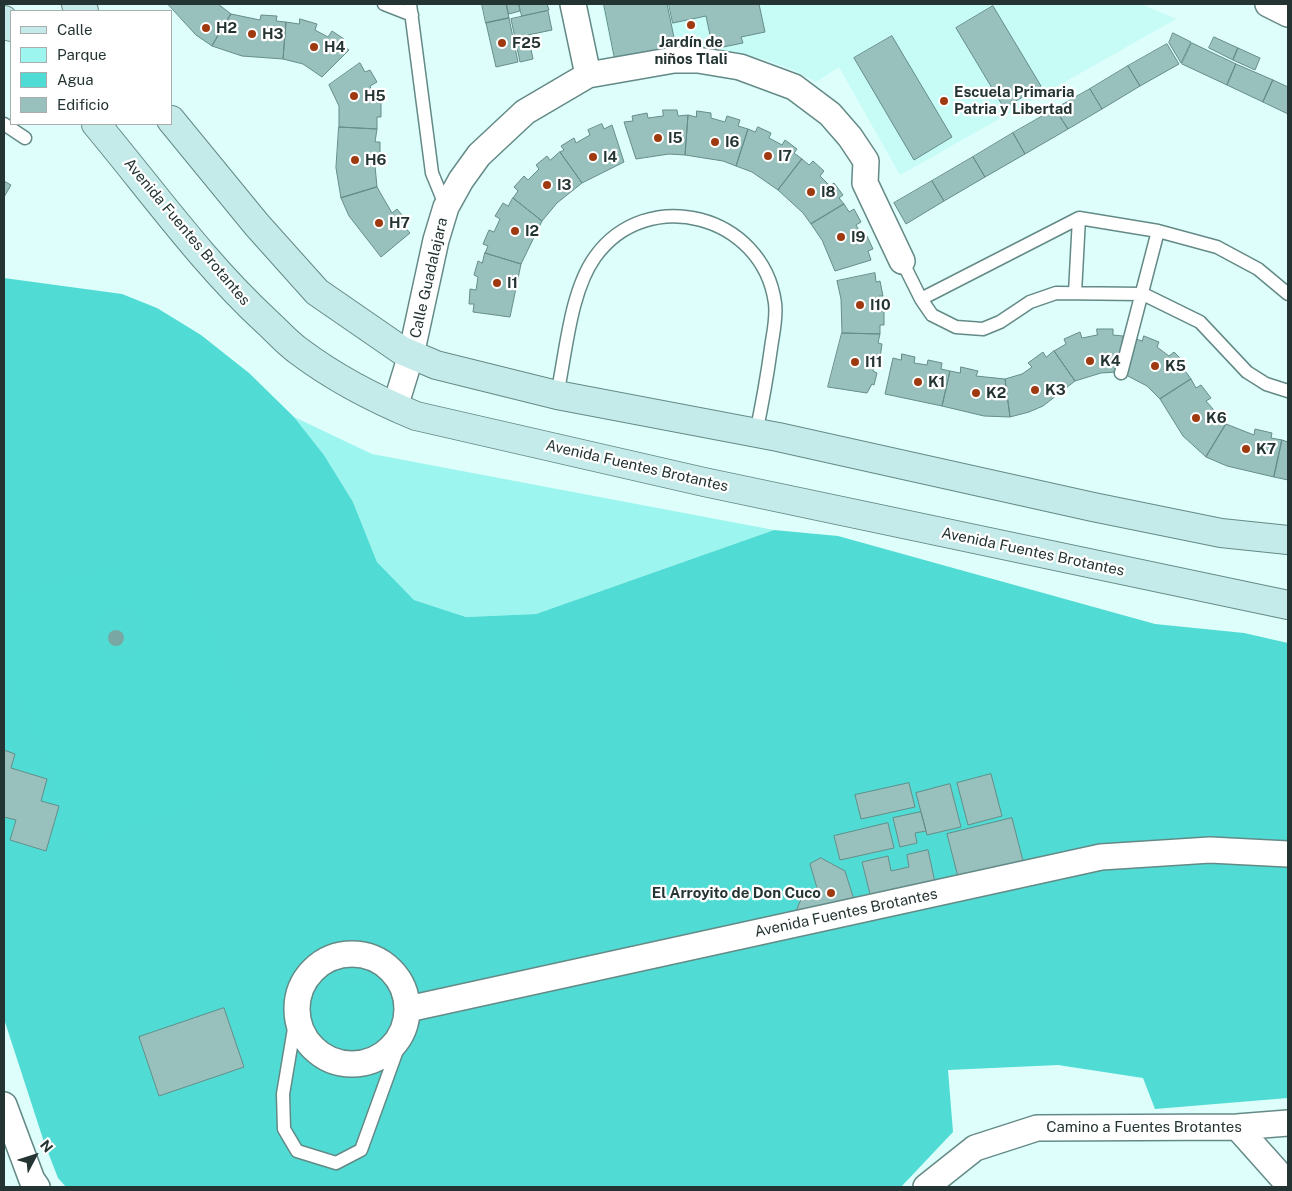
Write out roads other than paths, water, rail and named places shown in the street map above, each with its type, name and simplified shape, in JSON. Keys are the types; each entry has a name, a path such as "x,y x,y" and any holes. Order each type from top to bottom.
{"street":[{"path":"573,4 588,75"},
{"path":"1268,4 1288,14"},
{"name":"Calle Guadalajara","path":"395,407 411,355 436,240 446,207 461,180 479,155 525,112 588,75 611,69 674,60 698,60 740,67 794,87 830,114 850,137 866,161 865,183 902,261"},
{"path":"172,121 256,225 317,292 411,355 436,365 558,395 756,433 1148,518 1221,532 1288,540"},
{"name":"Avenida Fuentes Brotantes","path":"97,125 197,248 248,304 299,352 348,383 416,416 704,482 1288,605"},
{"name":"Avenida Fuentes Brotantes","path":"406,1020 1101,857 1210,850 1288,854"},
{"path":"348,954 369,957 389,968 403,986 406,1020 392,1048 375,1060 354,1065 334,1061 316,1050 303,1034 297,1013 300,993 310,974 327,960 348,954"},
{"path":"4,1105 32,1180 37,1187"},
{"name":"Camino a Fuentes Brotantes","path":"926,1187 976,1148 1037,1128 1237,1127 1288,1123"},
{"path":"1237,1127 1288,1184"}],"lane":[{"path":"384,4 411,9 432,173 446,207"},
{"path":"4,124 25,138"},
{"path":"558,395 579,293 585,274 595,257 608,242 624,230 641,221 680,216 700,218 718,225 736,236 750,249 762,266 770,284 775,303 775,323 756,433"},
{"path":"921,299 1079,218 1158,230 1217,247 1258,269 1288,294"},
{"path":"1075,292 1079,218"},
{"path":"1121,373 1143,294 1158,230"},
{"path":"902,261 921,299 932,315 956,327 983,329 1000,322 1030,302 1056,293 1143,294 1200,322 1247,372 1266,384 1288,391"},
{"path":"300,993 283,1094 284,1129 297,1151 336,1163 361,1150 406,1020"}],"water":[{"path":"137,559 168,566 191,587 273,777 98,837 79,834 4,656 4,610 23,594","holes":["117,602 144,614 150,633 136,656 120,662 100,653 93,633 96,618"]},
{"path":"353,981 368,986 376,994 381,1009 376,1024 368,1032 353,1037 338,1032 330,1024 325,1009 330,994 338,986"}],"place":[{"name":"Jardín de niños Tlali","path":"691,25"},
{"name":"H2","path":"206,28"},
{"name":"H3","path":"252,34"},
{"name":"F25","path":"502,43"},
{"name":"H4","path":"314,47"},
{"name":"H5","path":"354,96"},
{"name":"Escuela Primaria Patria y Libertad","path":"944,101"},
{"name":"I5","path":"658,138"},
{"name":"I6","path":"715,142"},
{"name":"I7","path":"768,156"},
{"name":"I4","path":"593,157"},
{"name":"H6","path":"355,160"},
{"name":"I3","path":"547,185"},
{"name":"I8","path":"811,192"},
{"name":"H7","path":"379,223"},
{"name":"I2","path":"515,231"},
{"name":"I9","path":"841,237"},
{"name":"I1","path":"497,283"},
{"name":"I10","path":"860,305"},
{"name":"K4","path":"1090,361"},
{"name":"I11","path":"855,362"},
{"name":"K5","path":"1155,366"},
{"name":"K1","path":"918,382"},
{"name":"K3","path":"1035,390"},
{"name":"K2","path":"976,393"},
{"name":"K6","path":"1196,418"},
{"name":"K7","path":"1246,449"},
{"name":"El Arroyito de Don Cuco","path":"831,893"}]}
